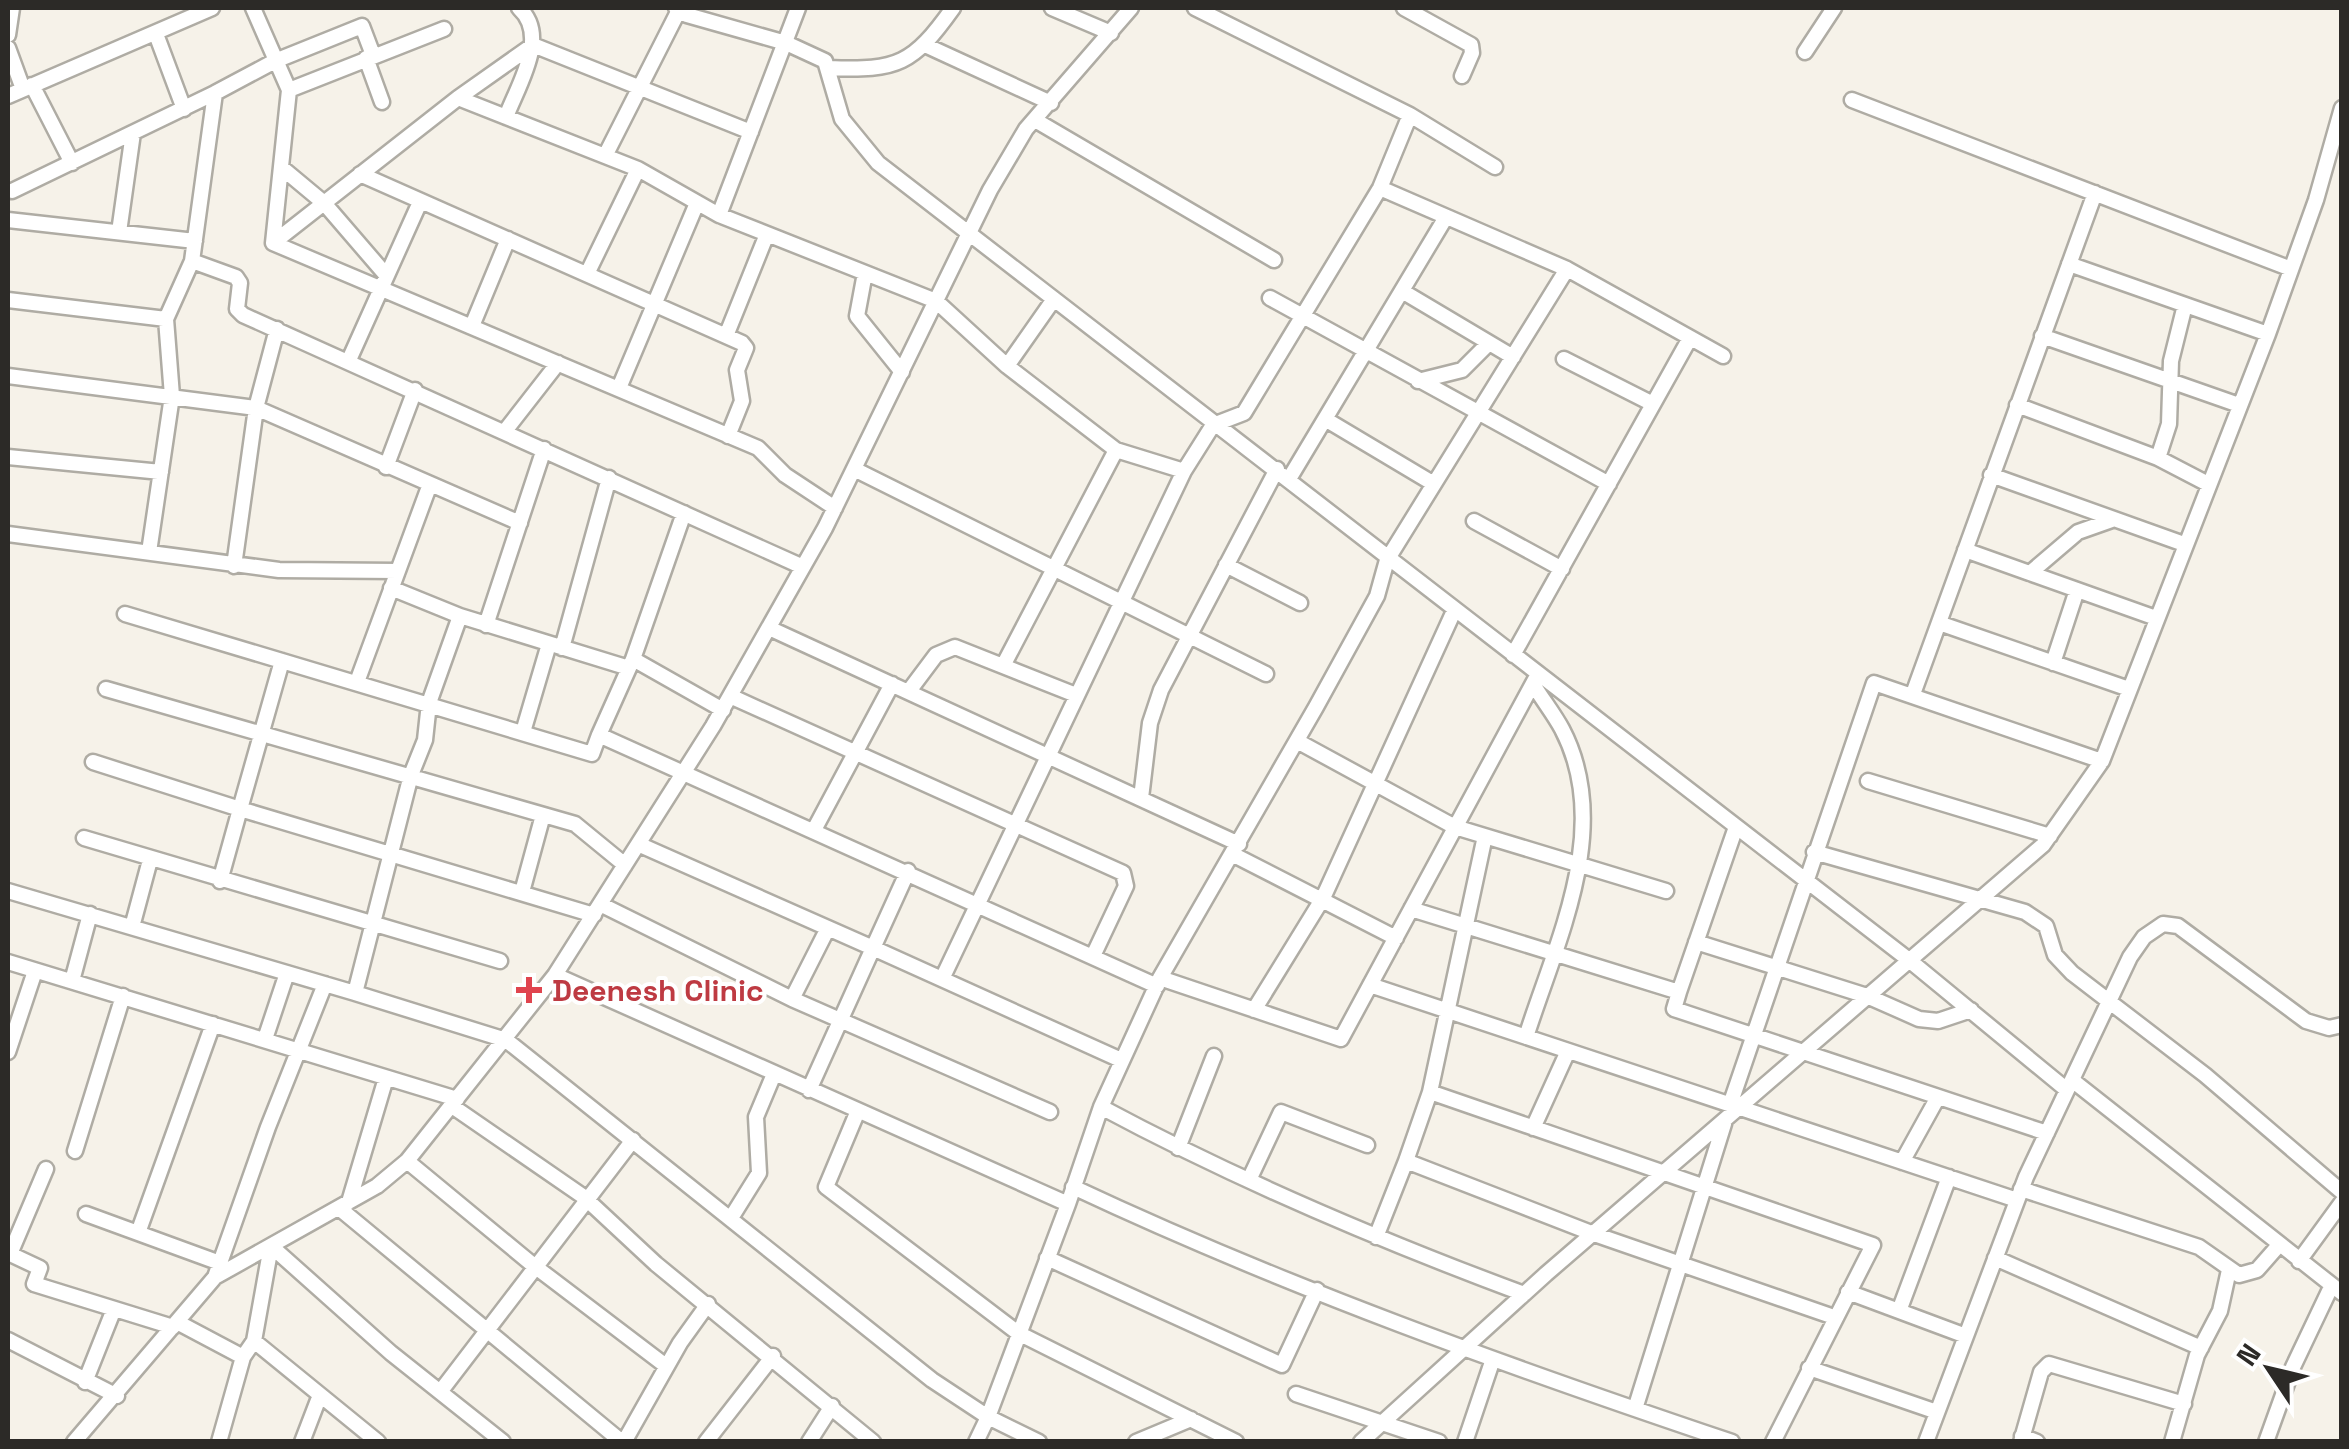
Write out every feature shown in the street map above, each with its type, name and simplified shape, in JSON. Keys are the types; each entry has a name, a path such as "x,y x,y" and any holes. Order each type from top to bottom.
{"street":[{"path":"8,35 10,8"},
{"path":"8,96 212,8"},
{"path":"253,8 289,90 273,242"},
{"path":"606,156 678,8 815,54 830,68 835,100 856,142 1213,425 1284,474 1387,560 1513,655 1535,679 1736,827 2336,1290 2293,1368 2266,1442"},
{"path":"719,215 798,8"},
{"path":"1052,8 1111,33"},
{"path":"86,1214 218,1270 344,1205 408,1161 555,975 682,775 835,508 990,190 1035,120 1132,8"},
{"path":"1195,8 1410,114 1495,167"},
{"path":"1404,8 1471,45 1472,53 1462,76"},
{"path":"1805,52 1834,8"},
{"path":"506,117 534,45 527,10"},
{"path":"830,68 889,68 901,64 924,45 947,10"},
{"path":"194,241 8,222 10,192 275,61 362,26 382,102"},
{"path":"289,90 444,29"},
{"path":"156,34 184,109"},
{"path":"534,45 752,132"},
{"path":"273,242 458,98 534,45"},
{"path":"924,45 1051,103"},
{"path":"8,48 72,164"},
{"path":"149,552 172,396 166,319 192,261 215,93"},
{"path":"458,98 638,169 719,215 936,301 1008,366 1116,450 1184,471"},
{"path":"1852,100 2291,269"},
{"path":"1360,1442 1524,1294 1666,1174 1725,1121 1735,1106 1803,1052 2050,836 2102,761 2268,334 2316,200 2342,108"},
{"path":"942,979 1184,471 1213,425 1244,413 1380,188 1410,114"},
{"path":"1035,120 1274,260"},
{"path":"119,232 133,134"},
{"path":"282,168 324,203 383,281"},
{"path":"587,274 638,169"},
{"path":"360,174 746,348 737,370 742,401 728,436"},
{"path":"1380,188 1567,269 1722,356"},
{"path":"1913,694 2095,193"},
{"path":"349,360 420,202"},
{"path":"618,388 657,305 697,203"},
{"path":"1142,798 1155,706 1188,635 1226,566 1284,474 1325,419 1446,217"},
{"path":"726,336 767,234"},
{"path":"472,326 508,240"},
{"path":"273,242 383,281 472,326 764,452 785,475 835,508"},
{"path":"192,261 236,277 238,311 803,567"},
{"path":"2069,264 2268,334"},
{"path":"976,1442 1101,1107 1158,982 1376,596 1387,560 1567,269"},
{"path":"865,273 857,316 902,372"},
{"path":"1402,291 1513,356"},
{"path":"1008,366 1054,298"},
{"path":"1270,298 1609,484"},
{"path":"8,300 166,319"},
{"path":"2158,458 2169,424 2168,380 2185,305"},
{"path":"234,566 256,408 277,329"},
{"path":"2042,336 2239,405"},
{"path":"1513,655 1690,338"},
{"path":"1418,381 1462,370 1489,342"},
{"path":"1564,358 1653,404"},
{"path":"504,430 558,363"},
{"path":"8,376 256,408 520,523"},
{"path":"386,466 415,390"},
{"path":"2018,405 2158,458 2208,484"},
{"path":"1325,419 1434,484"},
{"path":"486,625 544,449"},
{"path":"1004,664 1116,450"},
{"path":"8,457 161,472"},
{"path":"854,468 1266,674"},
{"path":"1992,475 2184,544"},
{"path":"523,732 609,478"},
{"path":"357,682 430,484"},
{"path":"126,614 592,754 631,664 684,513"},
{"path":"2030,573 2078,532 2114,519"},
{"path":"1474,521 1562,569"},
{"path":"8,534 234,566 352,573 398,571"},
{"path":"1965,550 2156,618"},
{"path":"1226,566 1300,603"},
{"path":"391,588 486,625 631,664 854,752 1110,866 1128,879 1093,956"},
{"path":"2053,663 2077,590"},
{"path":"1254,1010 1323,898 1454,612"},
{"path":"354,993 411,775 425,740 429,703 460,616"},
{"path":"1939,623 2129,689"},
{"path":"769,628 1142,798 1396,938"},
{"path":"909,692 936,655 948,647 1004,664 1076,695"},
{"path":"220,880 282,661"},
{"path":"599,735 1093,956 1158,982 1341,1040 1535,679"},
{"path":"1526,1037 1581,864 1583,820 1574,764 1564,732 1535,679"},
{"path":"814,830 892,684"},
{"path":"1735,1106 1753,1036 1874,684 1913,694 2102,761"},
{"path":"106,689 575,824 625,865"},
{"path":"1297,741 1455,828 1666,890"},
{"path":"93,762 522,892 597,909 1050,1112"},
{"path":"1868,781 2050,836"},
{"path":"522,892 543,814"},
{"path":"1736,827 1674,1010 2047,1133"},
{"path":"1376,1237 1430,1092 1485,836"},
{"path":"84,838 500,960"},
{"path":"638,844 1121,1060"},
{"path":"1814,852 1981,898 2042,923 2056,955 2107,1003 2205,1075 2342,1192"},
{"path":"132,926 150,860"},
{"path":"808,1090 908,871"},
{"path":"8,891 506,1040 932,1380 988,1417 1039,1442"},
{"path":"1411,909 1679,992"},
{"path":"72,981 90,914"},
{"path":"1926,1442 2019,1195 2137,945 2168,923 2184,930 2306,1021 2329,1028 2342,1025"},
{"path":"792,998 828,928"},
{"path":"1696,942 1867,996 1930,1021 1971,1010"},
{"path":"8,962 265,1039 454,1103 587,1201 874,1442"},
{"path":"8,1052 35,971"},
{"path":"265,1039 287,973"},
{"path":"555,975 1068,1204"},
{"path":"74,1442 117,1396 218,1270 325,984"},
{"path":"1370,985 1949,1177 2199,1247 2238,1274 2256,1270 2278,1245"},
{"path":"75,1151 122,996"},
{"path":"138,1233 213,1024"},
{"path":"1532,1128 1568,1051"},
{"path":"1178,1148 1214,1056"},
{"path":"731,1218 759,1173 756,1117 774,1074"},
{"path":"344,1205 386,1078"},
{"path":"1430,1092 1874,1245 1772,1442"},
{"path":"1902,1162 1938,1096"},
{"path":"1101,1107 1178,1148 1376,1237 1524,1294"},
{"path":"1248,1180 1281,1112 1367,1145"},
{"path":"857,1113 826,1188 1018,1333 1192,1419 1220,1438 1236,1442"},
{"path":"1635,1409 1725,1121"},
{"path":"440,1392 533,1265 633,1140"},
{"path":"408,1161 533,1265 666,1366"},
{"path":"1406,1161 1594,1234 1834,1317"},
{"path":"46,1170 9,1254 40,1268 34,1284 175,1325 244,1357"},
{"path":"1899,1311 1949,1177"},
{"path":"1073,1187 1199,1246 1493,1359 1732,1442"},
{"path":"2298,1261 2342,1202"},
{"path":"344,1205 623,1442 666,1366 708,1304"},
{"path":"220,1442 244,1357 254,1342 271,1246"},
{"path":"271,1246 503,1442"},
{"path":"1046,1258 1282,1364 1317,1290"},
{"path":"1996,1258 2200,1348"},
{"path":"2172,1442 2200,1348 2217,1321 2229,1270"},
{"path":"1848,1292 1966,1336"},
{"path":"86,1382 114,1309"},
{"path":"8,1340 117,1396"},
{"path":"254,1342 378,1442"},
{"path":"706,1442 773,1356"},
{"path":"1465,1442 1493,1359"},
{"path":"2027,1440 2041,1372 2049,1364 2184,1404"},
{"path":"1809,1368 1937,1412"},
{"path":"1296,1394 1439,1442"},
{"path":"302,1442 320,1395"},
{"path":"809,1442 832,1406"},
{"path":"1136,1442 1192,1419"}],"place":[{"name":"Deenesh Clinic","path":"529,990"}]}
